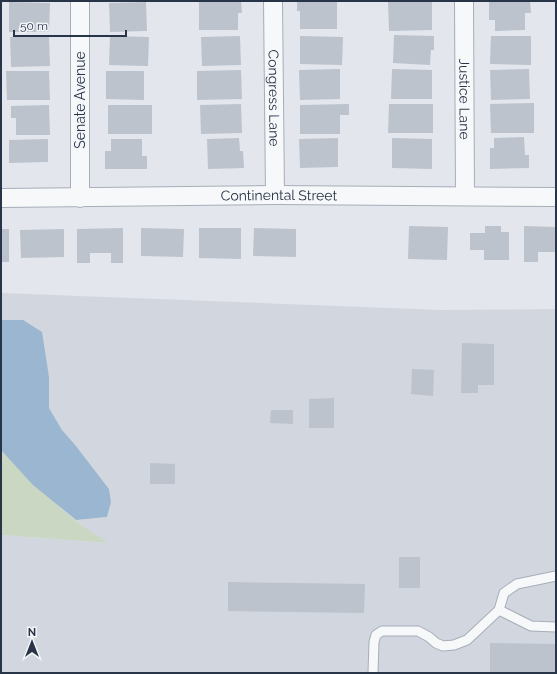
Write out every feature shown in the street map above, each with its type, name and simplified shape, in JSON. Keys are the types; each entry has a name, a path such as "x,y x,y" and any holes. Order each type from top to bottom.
{"street":[{"name":"Senate Avenue","path":"80,1 80,198"},
{"name":"Congress Lane","path":"273,1 275,195"},
{"name":"Justice Lane","path":"464,1 465,196"},
{"name":"Continental Street","path":"1,198 275,195 556,197"}],"lane":[{"path":"373,673 374,642 376,634 382,631 418,631 429,637 436,644 443,646 454,646 467,640 499,610 504,593 517,584 556,576"},
{"path":"499,610 531,626 556,627"}],"shaded area":[{"path":"1,293 441,310 556,309 556,673 1,673 1,535 107,543 76,520 107,517 111,502 109,489 62,430 49,408 49,377 23,320 1,320"}],"green space":[{"path":"1,450 65,512 108,543 1,535"}],"water":[{"path":"1,320 23,320 42,332 49,377 49,408 62,430 109,489 111,502 107,517 76,520 33,485 1,450"}],"building":[{"path":"199,1 241,1 242,13 238,13 238,30 199,30"},
{"path":"297,1 337,1 337,29 300,29 300,11 297,11"},
{"path":"432,1 432,30 389,31 388,2"},
{"path":"530,1 531,13 525,13 525,30 495,31 495,20 489,20 489,2"},
{"path":"9,2 50,3 49,32 9,32"},
{"path":"146,2 147,31 110,32 109,3"},
{"path":"394,35 434,36 434,50 431,50 430,65 393,63"},
{"path":"110,36 149,37 148,66 109,65"},
{"path":"240,36 241,65 202,66 201,37"},
{"path":"300,36 343,37 342,65 300,64"},
{"path":"491,36 531,36 531,65 490,64"},
{"path":"10,37 49,37 50,66 11,67"},
{"path":"340,69 340,99 300,100 299,70"},
{"path":"392,69 432,70 432,99 391,99"},
{"path":"529,69 530,99 491,100 490,70"},
{"path":"241,70 242,99 197,100 197,71"},
{"path":"6,71 49,71 50,100 7,100"},
{"path":"106,71 144,71 144,100 106,99"},
{"path":"534,103 534,133 491,133 490,104"},
{"path":"241,104 242,133 201,134 200,105"},
{"path":"349,104 349,115 340,115 340,134 300,134 300,105"},
{"path":"389,104 433,104 433,133 388,133"},
{"path":"49,105 50,135 16,135 16,118 11,118 11,106"},
{"path":"108,105 152,105 152,134 108,134"},
{"path":"524,137 525,155 529,155 529,168 490,169 490,148 494,148 494,138"},
{"path":"239,138 240,151 243,151 244,168 208,169 207,139"},
{"path":"338,138 338,167 300,168 299,139"},
{"path":"392,138 432,139 432,169 392,168"},
{"path":"48,139 48,162 9,163 9,140"},
{"path":"111,139 142,139 142,156 147,156 147,169 105,169 105,151 111,151"},
{"path":"409,226 448,227 447,260 408,259"},
{"path":"485,226 501,226 501,232 509,232 509,260 484,260 484,250 470,250 470,233 485,233"},
{"path":"524,226 556,227 556,252 538,252 538,262 524,262"},
{"path":"123,228 123,263 111,263 111,253 90,253 90,263 77,263 77,229"},
{"path":"141,228 184,229 183,257 141,256"},
{"path":"199,228 241,228 241,259 199,258"},
{"path":"254,228 296,229 296,257 253,256"},
{"path":"1,229 9,229 9,262 1,262"},
{"path":"64,229 64,257 21,258 20,230"},
{"path":"462,343 494,344 494,385 478,385 478,393 461,393"},
{"path":"412,369 434,370 433,396 411,394"},
{"path":"334,398 334,428 309,428 309,399"},
{"path":"271,410 293,410 293,424 270,423"},
{"path":"150,463 175,464 175,484 150,484"},
{"path":"399,557 420,557 420,588 399,588"},
{"path":"228,582 365,584 364,613 228,611"},
{"path":"556,587 556,621 555,621"},
{"path":"490,643 556,644 556,673 490,672"}]}
